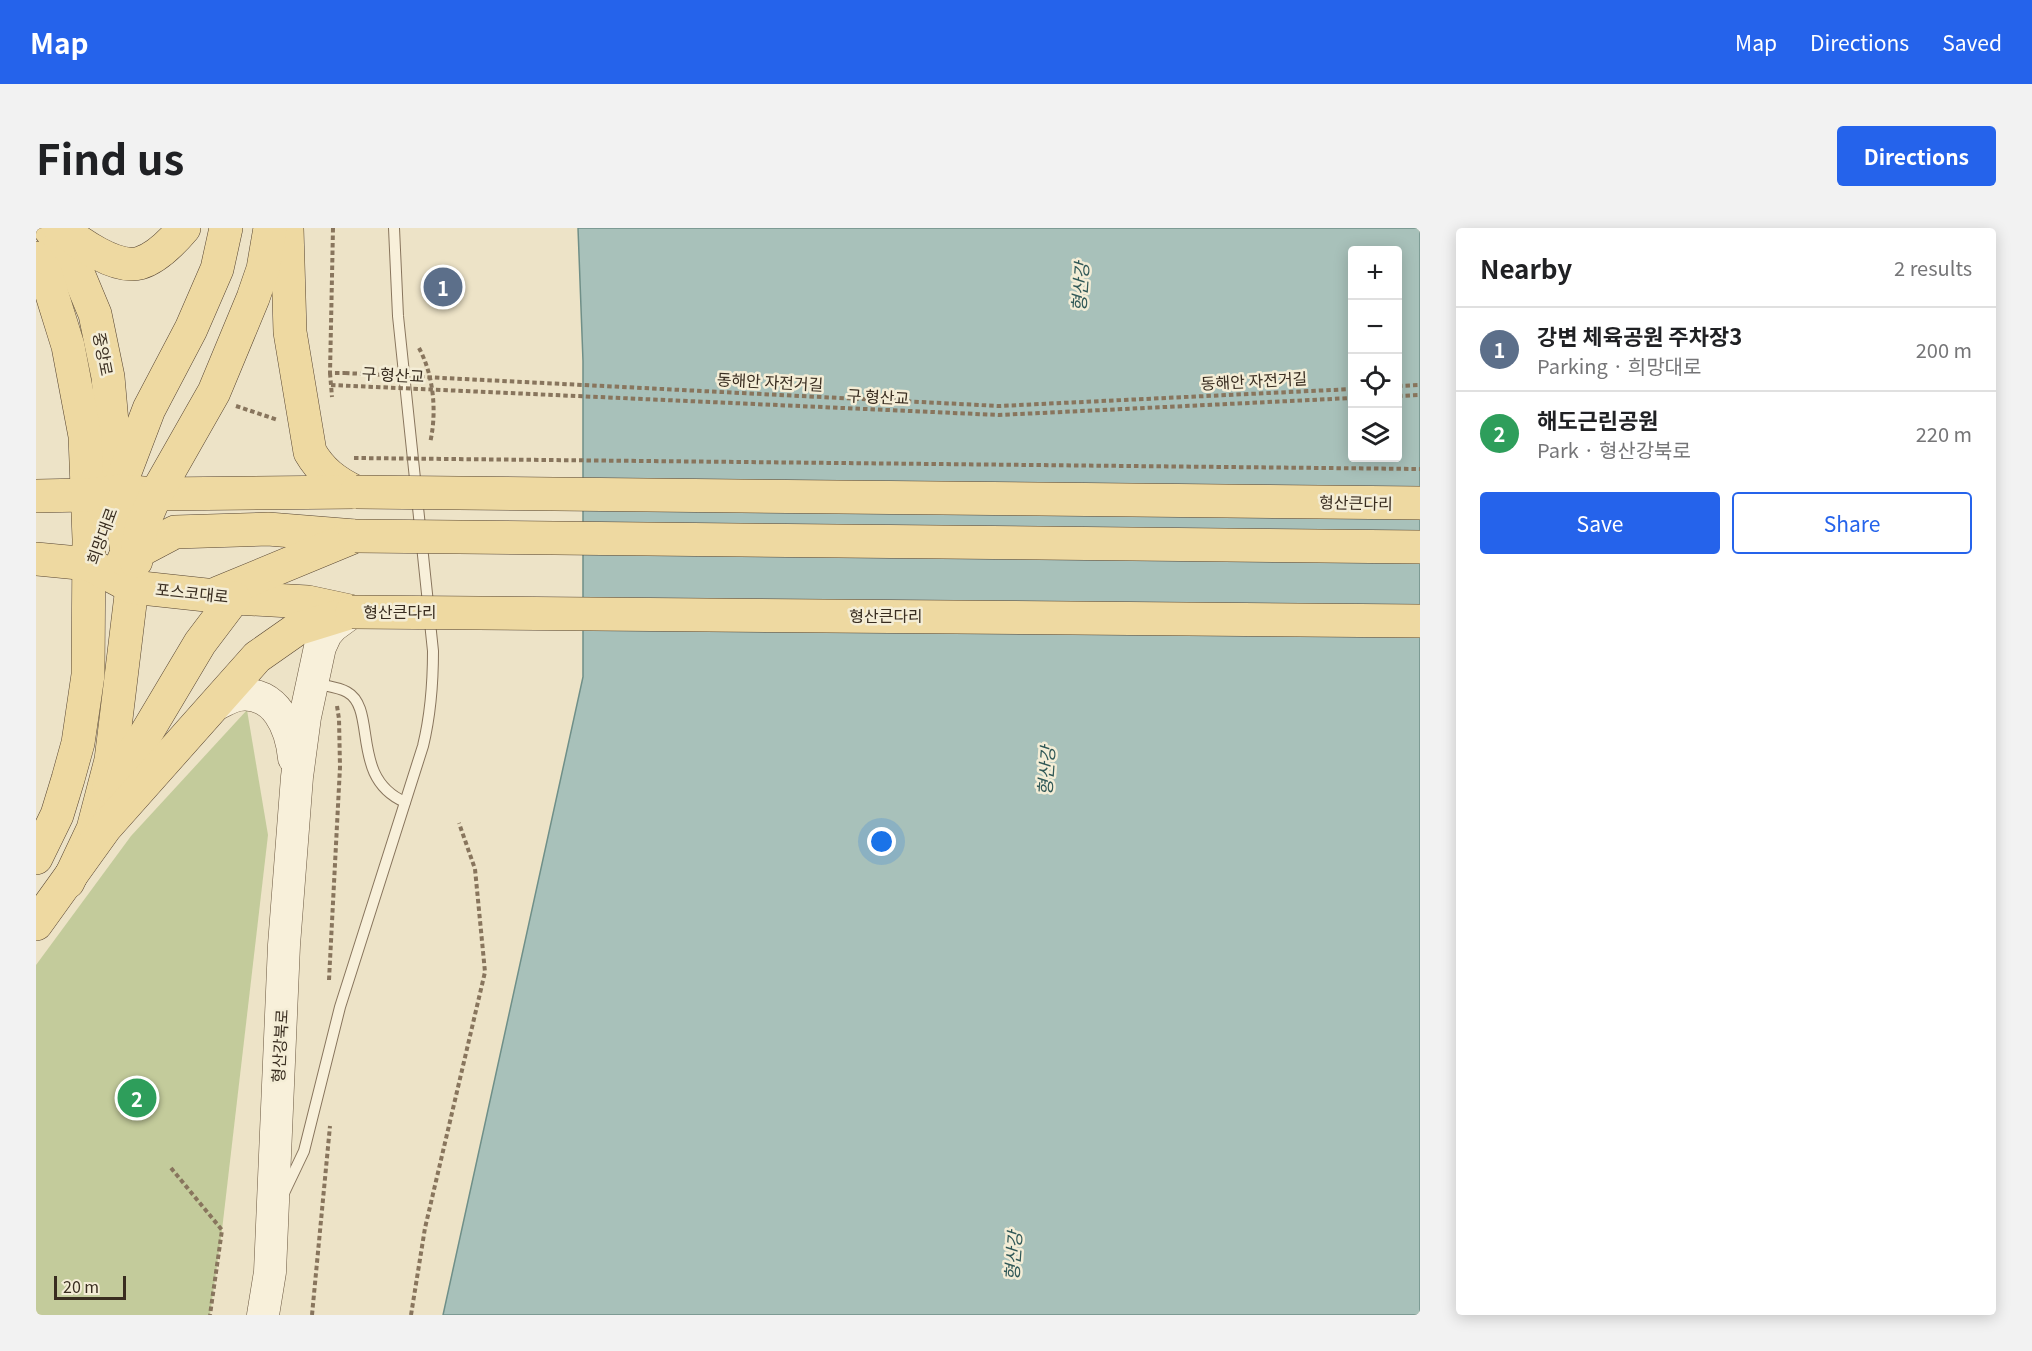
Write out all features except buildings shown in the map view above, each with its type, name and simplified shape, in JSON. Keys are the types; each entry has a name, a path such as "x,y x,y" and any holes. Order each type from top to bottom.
{"main road":[{"name":"중앙로","path":"49,228 70,254 95,314 108,377 118,491 114,572"},
{"path":"60,228 75,240 112,261 139,263 164,249 184,228"},
{"name":"희망대로","path":"118,491 136,438 191,329 217,269 226,228"},
{"name":"희망대로","path":"36,858 57,815 78,743 88,675 114,572 141,529 156,494 214,392 254,298 263,269 270,228"},
{"path":"287,228 290,332 306,438 317,464 337,483 356,492"},
{"name":"중앙로","path":"36,258 44,269 68,346 85,436 87,495 114,572"},
{"path":"36,496 87,495 118,491 156,494 356,492"},
{"name":"형산큰다리","path":"356,492 1420,503"},
{"path":"68,882 93,829 111,760 114,572 175,532 268,529 355,536 1420,547"},
{"path":"101,798 144,736 200,643 223,597 355,536"},
{"name":"포스코대로","path":"36,559 114,572 223,597 309,602 352,612"},
{"path":"36,924 105,828 257,657 297,629 352,612"},
{"name":"형산큰다리","path":"352,612 1420,621"},
{"name":"형산강북로","path":"263,1315 270,1272 284,945 297,777 323,685 320,647 326,634 340,619 352,612"},
{"name":"형산강북로","path":"217,704 236,696 247,695 256,696 274,706 286,724 290,735 297,777"}],"lane":[{"path":"272,1218 304,1151 340,1007 430,715 433,673 412,439 398,315 394,228"},
{"path":"323,685 348,692 355,699 373,770 378,781 393,797 405,802"}],"path":[{"name":"동해안 자전거길","path":"333,228 330,372 999,406 1348,388"},
{"name":"구 형산교","path":"331,385 999,415 1348,398"},
{"path":"1402,386 1420,385"},
{"path":"1402,396 1420,395"},
{"path":"236,406 280,421"},
{"path":"354,458 1420,469"},
{"path":"323,685 339,719 340,767 329,985"},
{"path":"411,1315 425,1228 485,972 476,869 459,824"},
{"path":"171,1168 222,1230 210,1315"}],"green space":[{"path":"247,710 268,835 210,1315 36,1315 36,965 131,836"}],"water":[{"name":"형산강","path":"578,228 1420,228 1420,1315 443,1315 583,677 583,361"}],"place":[{"name":"강변 체육공원 주차장3","path":"443,287"},
{"name":"해도근린공원","path":"137,1098"}]}
